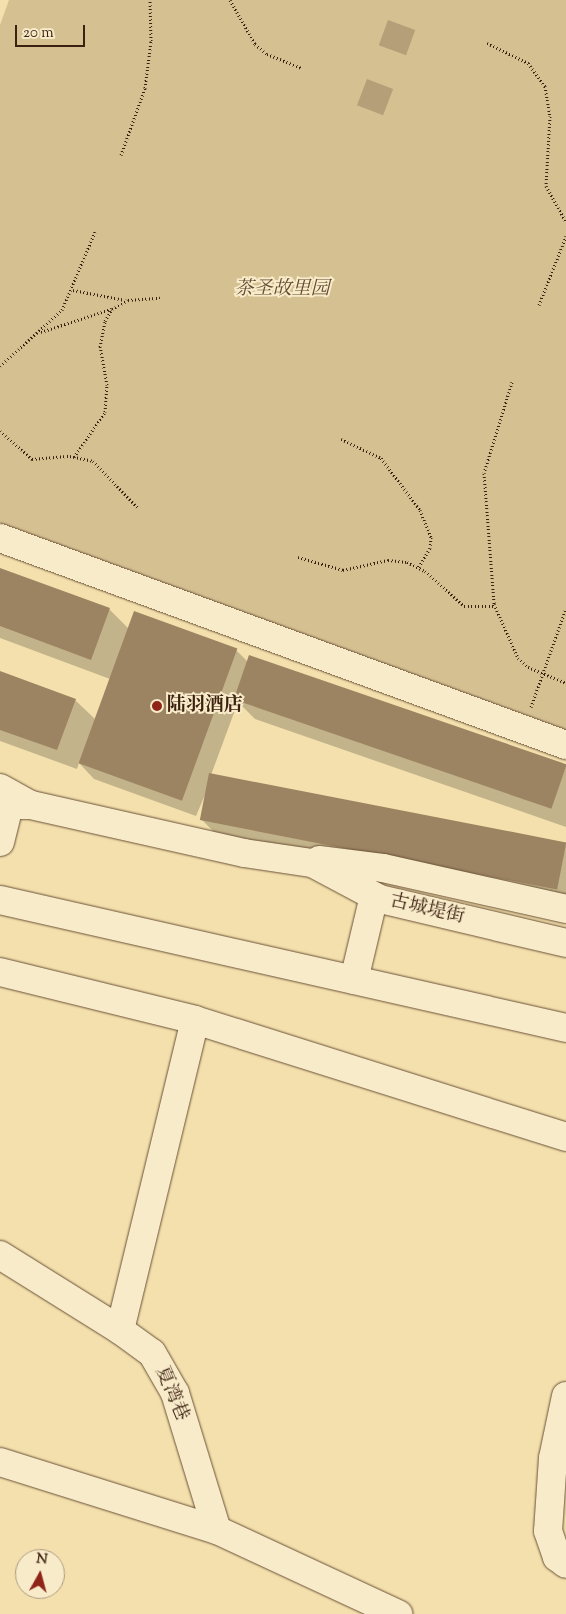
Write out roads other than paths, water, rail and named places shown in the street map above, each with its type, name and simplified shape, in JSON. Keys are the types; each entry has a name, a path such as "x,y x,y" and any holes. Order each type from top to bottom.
{"lane":[{"path":"0,538 566,745"},
{"path":"0,842 10,801"},
{"name":"古城堤街","path":"10,801 312,863 374,896 566,943"},
{"name":"古城堤街","path":"296,860 383,868 566,909"},
{"path":"354,980 374,896"},
{"path":"0,900 566,1028"},
{"path":"0,972 195,1020 566,1137"},
{"path":"120,1330 195,1020"},
{"name":"夏湾巷","path":"0,1256 120,1330 152,1353 175,1393 217,1530"},
{"path":"566,1396 553,1458 548,1531 557,1557 566,1564"},
{"path":"0,1462 217,1530 398,1614"}],"place":[{"name":"陆羽酒店","path":"157,706"}],"park label":[{"name":"茶圣故里园","path":"282,290"}]}
